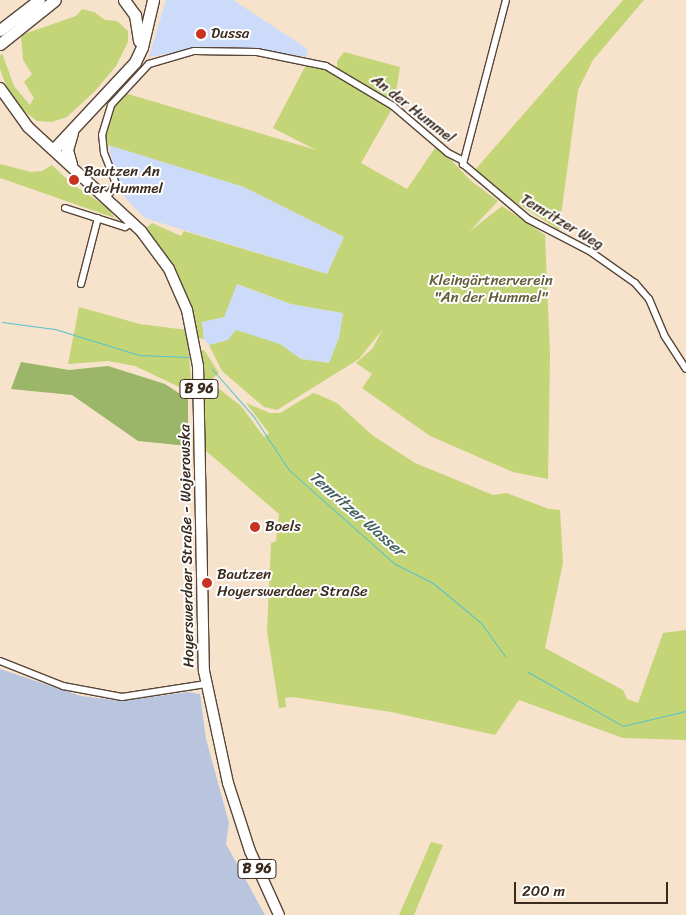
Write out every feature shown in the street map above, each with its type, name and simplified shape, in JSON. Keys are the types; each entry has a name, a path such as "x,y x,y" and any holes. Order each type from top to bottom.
{"highway":[{"path":"122,75 135,53 140,35 135,15 124,0"},
{"path":"54,149 134,62 142,47 153,0"},
{"path":"0,30 50,1"},
{"path":"0,44 50,1"},
{"path":"71,164 67,145 75,127"}],"main road":[{"name":"Hoyerswerdaer Straße - Wojerowska","path":"0,88 15,112 134,222 169,269 187,310 198,366 202,658 228,783 250,851 279,915"}],"street":[{"path":"462,160 506,0"},
{"name":"An der Hummel","path":"108,197 116,184 104,152 102,135 112,105 149,64 194,52 257,52 326,66 384,100 448,152 462,160"},
{"name":"Temritzer Weg","path":"462,160 497,195 538,225 591,252 643,291 673,352 686,368"},
{"path":"65,208 125,227 134,222"},
{"path":"81,284 98,218"},
{"path":"0,662 63,686 122,697 206,684"}],"shaded area":[{"path":"166,0 233,0 303,46 308,50 306,57 248,48 208,47 149,57"},
{"path":"110,145 244,187 344,237 327,274 145,218 126,199 110,155"},
{"path":"236,284 291,304 343,313 339,338 330,363 301,359 280,344 228,340 209,345 204,339 202,322 224,317"},
{"path":"0,669 81,696 122,701 188,692 200,694 206,739 229,823 226,844 265,915 0,915"}],"green space":[{"path":"623,0 644,0 593,60 578,90 559,230 496,190 474,171"},
{"path":"82,9 94,12 105,20 117,21 128,31 128,42 116,66 95,91 67,117 52,122 37,121 20,108 7,88 0,69 0,56 2,53 14,86 30,105 34,98 24,82 32,74 23,60 21,35 76,16"},
{"path":"344,52 400,67 394,103 337,68 337,61"},
{"name":"Kleingärtnerverein \"An der Hummel\"","path":"307,63 334,72 392,109 361,163 407,189 437,145 471,181 498,201 469,232 502,206 545,235 550,355 548,479 513,472 430,436 362,388 372,374 356,363 372,349 383,329 359,359 277,410 264,407 222,371 209,345 228,340 236,330 280,344 301,359 329,363 339,338 343,313 291,304 237,284 224,317 202,322 204,339 199,338 189,307 145,229 152,223 181,236 184,231 327,274 344,237 244,187 105,144 112,107 125,93 316,150 273,128"},
{"path":"0,164 31,172 42,171 52,165 72,184 107,207 115,218 0,178"},
{"path":"79,307 140,324 187,330 192,393 135,366 108,361 68,364"},
{"path":"204,350 219,373 208,382 208,395 218,388 241,406 264,437 269,433 246,403 270,413 280,413 313,393 337,403 372,435 415,463 493,495 507,493 549,509 560,510 563,563 545,648 623,690 627,699 638,703 663,633 686,630 686,740 623,738 519,700 495,735 391,712 293,697 285,698 286,707 279,708 267,631 271,543 276,541 279,514 205,450 201,351"},
{"path":"21,362 69,370 108,366 165,384 188,399 188,446 138,441 72,395 11,389"},
{"path":"431,842 443,845 414,915 399,915"}],"waterway":[{"name":"Temritzer Wasser","path":"2,322 55,329 139,355 189,357"},
{"name":"Temritzer Wasser","path":"212,369 254,417 289,470 395,564 433,583 481,623 505,656"},
{"name":"Temritzer Wasser","path":"528,672 623,726 686,711"}],"place":[{"name":"Dussa","path":"201,34"},
{"name":"Bautzen An der Hummel","path":"74,180"},
{"name":"Boels","path":"255,527"},
{"name":"Bautzen Hoyerswerdaer Straße","path":"207,583"}]}
